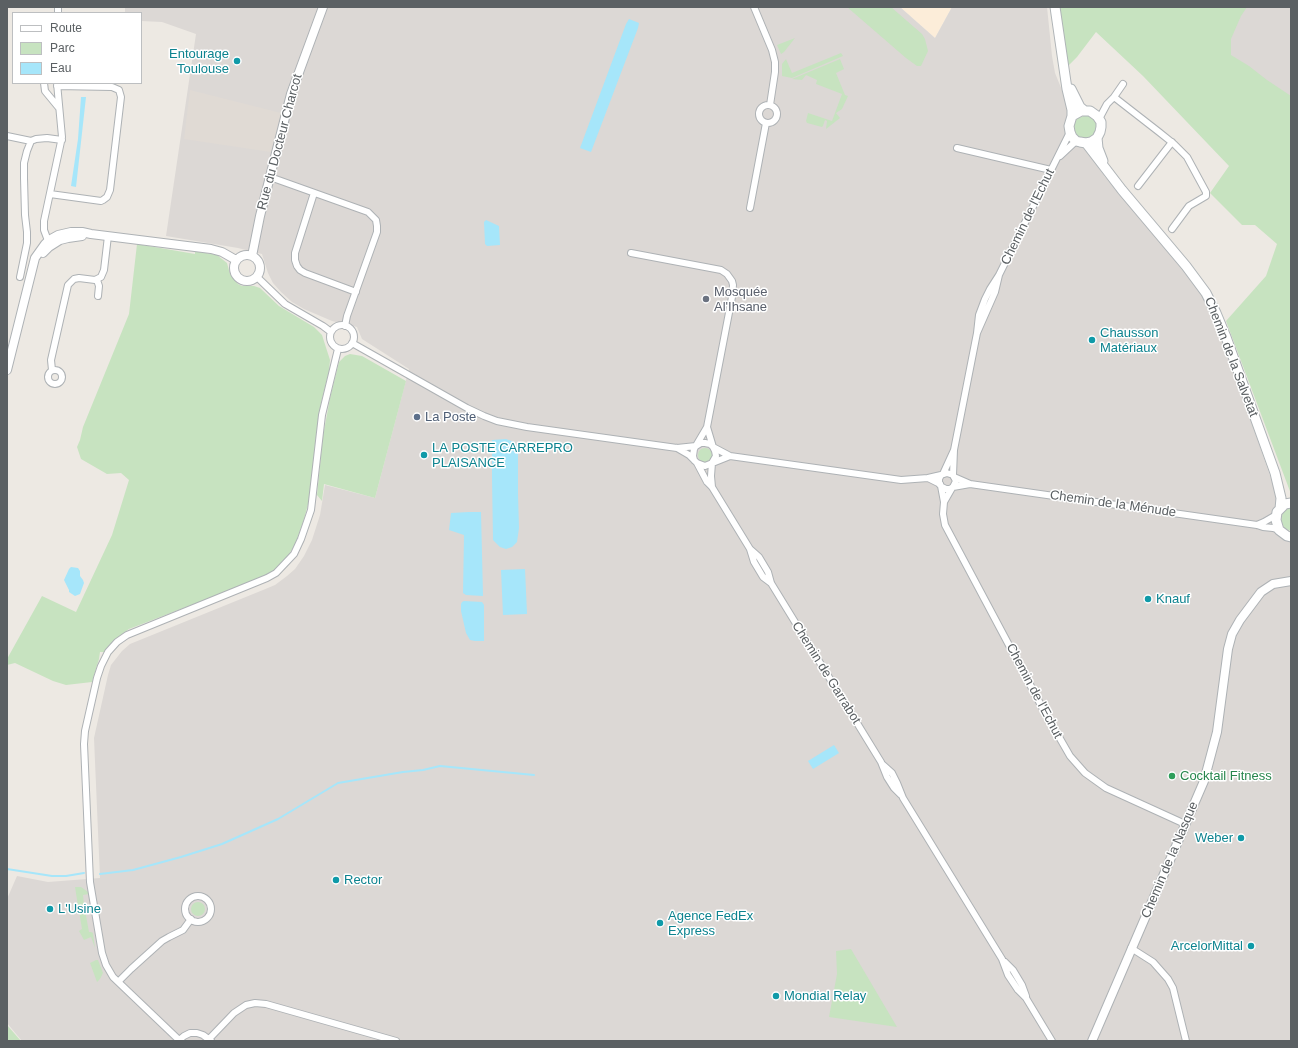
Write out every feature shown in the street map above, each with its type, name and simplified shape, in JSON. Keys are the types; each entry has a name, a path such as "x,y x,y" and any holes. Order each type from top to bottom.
{"main road":[{"path":"1055,7 1067,89 1072,110 1069,126 1070,132 1072,138 1076,141 1086,143 1097,138"},
{"path":"1066,78 1080,107 1093,114"},
{"path":"1072,116 1081,111 1093,114"},
{"name":"Chemin de la Salvetat","path":"1093,114 1101,122 1100,132 1097,138 1098,148 1106,170"},
{"name":"Chemin de la Salvetat","path":"1086,143 1106,170 1186,266 1206,293 1226,337 1278,480 1291,499"},
{"name":"Chemin de la Salvetat","path":"1278,480 1281,498 1276,524 1279,530"},
{"path":"1278,512 1285,504 1291,503"},
{"path":"1279,530 1291,537"}],"street":[{"name":"Rue du Docteur Charcot","path":"252,256 260,216 293,87 323,7"},
{"path":"754,7 772,50 775,62 770,105"},
{"path":"44,84 44,91 59,108"},
{"path":"1093,114 1108,104 1122,84"},
{"path":"48,95 54,94 57,87"},
{"path":"49,244 44,230 44,221 62,140 62,127 57,87"},
{"path":"50,194 101,201 108,197 121,97 119,90 112,87 57,87"},
{"path":"1114,97 1172,142 1187,157 1206,192 1206,196 1190,206 1172,228"},
{"path":"764,105 770,105 776,110 776,115 772,122 766,123 759,118 759,112 764,105"},
{"path":"750,208 766,123"},
{"name":"Chemin de l'Echut","path":"954,476 954,450 981,307 999,275 1070,132"},
{"path":"7,136 30,141 43,138 62,140"},
{"path":"20,277 28,232 24,167 30,141"},
{"name":"Chemin de l'Echut","path":"1057,159 1076,141"},
{"path":"1138,186 1172,142"},
{"path":"957,148 1051,170"},
{"path":"270,177 368,212 376,220 377,232 345,326"},
{"path":"314,193 295,253 296,266 305,273 356,292"},
{"path":"7,370 34,260 37,253 58,235 66,232 82,232 217,250 236,260"},
{"path":"49,244 60,240 91,234"},
{"path":"52,370 51,360 68,285 71,280 77,278 97,280 101,277 108,236"},
{"path":"631,253 721,270 727,274 732,281 732,297 707,427 693,452 696,462"},
{"path":"241,256 252,256 257,259 260,265 260,271 257,277 252,280 241,280 236,276 234,271 236,260 241,256"},
{"path":"257,277 285,304 331,332"},
{"path":"97,280 99,288 98,296"},
{"path":"342,325 345,326 348,327 353,333 354,336 352,343 344,349 338,349 331,344 331,332 335,327 342,325"},
{"path":"352,343 467,408 491,419 510,424 677,448 696,446 700,443 705,443 710,444 730,456 900,480 928,478 947,473 954,476 956,481 953,487 946,489 928,478"},
{"path":"338,349 322,415 311,510 302,539 294,554 276,573 267,578 126,635 113,646 103,661 97,678 85,738 90,874 102,954 109,972 178,1040 190,1033 203,1035 210,1040 234,1013 246,1005 255,1003 266,1004 396,1041"},
{"path":"707,427 716,456 712,463 712,487"},
{"path":"677,448 690,455 696,462 705,466 730,456"},
{"name":"Chemin de l'Echut","path":"942,475 954,450"},
{"name":"Chemin de Garrabot","path":"696,462 706,482 712,487 750,549 754,562 762,575 771,583 882,764 892,773 903,798 1002,959 1011,980 1026,998 1052,1041"},
{"path":"940,485 939,479 942,475"},
{"name":"Chemin de la Ménude","path":"954,476 970,484"},
{"name":"Chemin de la Ménude","path":"953,487 970,484 1257,525 1279,530"},
{"name":"Chemin de l'Echut","path":"940,485 944,502"},
{"name":"Chemin de l'Echut","path":"953,487 944,502 942,514 945,525 1050,722 1070,756 1085,773 1106,788 1186,824"},
{"path":"1257,525 1278,512"},
{"name":"Chemin de la Nasque","path":"1092,1041 1204,780 1217,732 1228,649 1232,634 1240,620 1261,592 1273,584 1290,582"},
{"path":"197,896 205,898 210,905 211,910 207,918 199,922 191,920 186,912 186,904 192,897 197,896"},
{"path":"118,982 162,941 183,930 191,920"},
{"path":"1132,948 1153,962 1168,979 1172,988 1186,1041"}],"shaded area":[{"path":"125,7 900,7 935,38 952,7 1047,7 1055,73 1066,100 1069,116 1066,133 1070,141 1085,147 1105,177 1177,258 1203,296 1224,342 1291,537 1291,1041 22,1041 7,1023 7,899 17,876 48,882 100,878 94,738 111,665 122,651 130,644 275,585 287,576 295,569 312,540 320,515 325,485 375,498 409,369 362,339 357,327 332,321 292,302 273,283 262,254 238,248 166,236 196,34 162,22 142,21 142,12 125,12"},
{"path":"900,7 952,7 935,38"},
{"path":"1188,7 1291,7 1291,169"},
{"path":"190,90 281,113 271,152 184,139"}],"green space":[{"path":"847,7 891,7 922,34 925,39 928,51 921,66 917,66 906,58"},
{"path":"1059,7 1247,7 1241,16 1231,39 1231,55 1291,96 1291,494 1226,321 1266,276 1277,244 1255,225 1242,225 1210,193 1229,166 1143,76 1096,32 1077,57 1068,66"},
{"path":"795,38 784,52 781,54 777,45"},
{"path":"841,53 843,56 792,78 782,76 782,64 786,59 792,73"},
{"path":"840,59 844,69 836,73 845,95 848,96 842,109 836,113 840,118 826,129 827,121 825,120 822,127 807,123 808,113 832,121 842,94 816,84 817,80 806,75 802,80 792,79"},
{"path":"1086,115 1092,117 1097,123 1096,134 1087,140 1077,136 1073,128 1075,121 1078,118"},
{"path":"137,244 195,254 195,251 217,255 227,263 230,274 238,284 242,286 254,286 260,288 279,306 314,327 322,335 330,360 329,371 321,403 315,444 310,497 296,542 287,558 274,571 259,579 129,629 114,640 104,652 100,652 92,682 66,685 53,681 15,663 7,665 7,659 42,596 76,612 112,535 129,480 121,473 107,474 81,459 77,447 83,427 129,314"},
{"path":"350,354 362,356 406,381 375,498 324,484 322,501 317,495 323,436 330,398 339,362 345,356"},
{"path":"705,448 710,450 712,455 710,460 705,462 700,460 698,455 700,450"},
{"path":"1291,507 1291,531 1284,528 1281,521 1283,512"},
{"path":"75,887 81,887 89,894 83,895 84,905 78,906"},
{"path":"198,902 203,904 205,909 203,914 198,916 193,914 191,909 193,904"},
{"path":"85,910 89,932 93,933 95,948 91,937 84,940 79,931 82,929 79,911"},
{"path":"851,949 897,1027 829,1017 837,974 836,951"},
{"path":"98,960 103,973 97,982 90,963"},
{"path":"7,1025 21,1041 7,1041"}],"water":[{"path":"629,19 639,23 638,28 591,152 580,148"},
{"path":"81,97 86,97 76,187 71,186 78,139"},
{"path":"486,220 499,226 500,245 487,246 485,244 484,222"},
{"path":"506,439 514,442 518,448 519,528 517,542 512,547 506,549 500,547 493,540 492,440"},
{"path":"481,512 483,596 466,595 463,593 464,535 449,530 451,513"},
{"path":"71,567 78,568 84,583 80,594 75,596 69,592 64,580"},
{"path":"525,569 527,614 503,615 501,570"},
{"path":"464,601 482,602 484,605 484,641 470,640 466,633 461,611 461,604"},
{"path":"834,745 839,753 813,769 808,761"}],"waterway":[{"path":"100,874 133,870 222,844 278,819 338,783 440,766 534,775"},
{"path":"7,869 52,876 66,876 84,873"}],"place":[{"name":"Entourage Toulouse","path":"237,61"},
{"name":"Mosquée Al'Ihsane","path":"706,299"},
{"name":"Chausson Matériaux","path":"1092,340"},
{"name":"La Poste","path":"417,417"},
{"name":"LA POSTE CARREPRO PLAISANCE","path":"424,455"},
{"name":"Knauf","path":"1148,599"},
{"name":"Cocktail Fitness","path":"1172,776"},
{"name":"Weber","path":"1241,838"},
{"name":"Rector","path":"336,880"},
{"name":"L'Usine","path":"50,909"},
{"name":"Agence FedEx Express","path":"660,923"},
{"name":"ArcelorMittal","path":"1251,946"},
{"name":"Mondial Relay","path":"776,996"}]}
